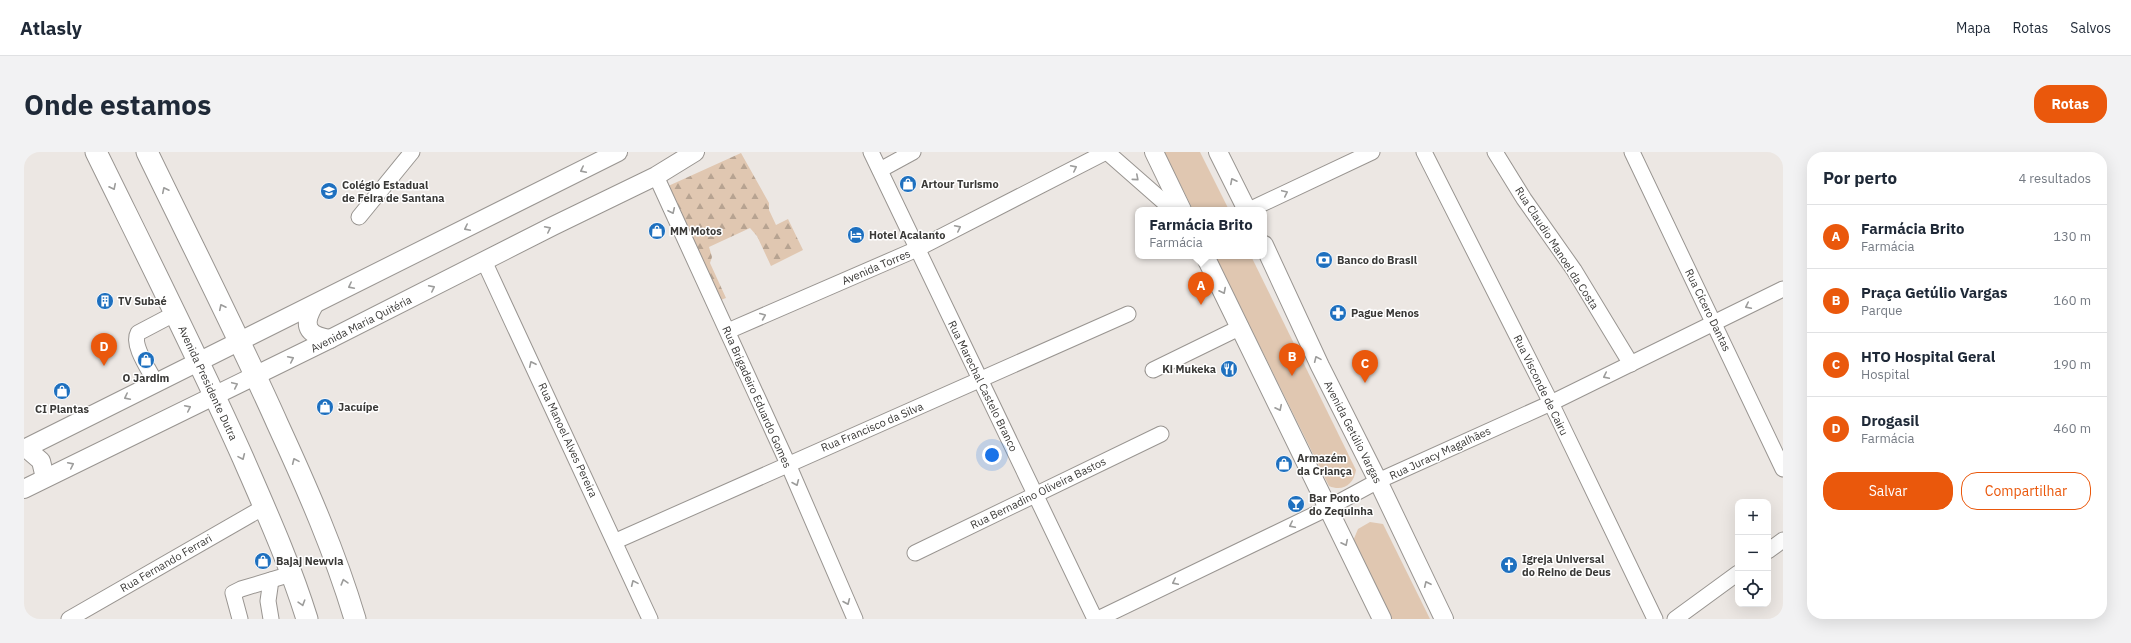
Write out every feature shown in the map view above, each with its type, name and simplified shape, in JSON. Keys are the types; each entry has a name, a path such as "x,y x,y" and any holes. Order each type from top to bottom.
{"highway":[{"name":"Avenida Presidente Dutra","path":"96,152 215,395 264,507 307,619"},
{"path":"147,152 256,376 311,497 342,575 355,619"}],"main road":[{"path":"45,478 41,461 25,448 618,152"},
{"name":"Avenida Maria Quitéria","path":"24,489 256,376 658,175 696,152"},
{"path":"658,175 706,152"},
{"path":"1154,152 1181,207"},
{"path":"1218,152 1246,207"},
{"name":"Avenida Getúlio Vargas","path":"1267,251 1320,366 1378,481 1444,619"},
{"path":"1207,259 1241,326 1382,619"},
{"path":"314,305 308,315 307,322 309,330 318,337 330,339"}],"street":[{"path":"359,217 412,152"},
{"name":"Rua Marechal Castelo Branco","path":"871,152 980,380 1097,619"},
{"path":"880,170 913,152"},
{"path":"1106,152 1170,207"},
{"name":"Avenida Torres","path":"728,331 917,249 1106,152"},
{"path":"1254,207 1372,152"},
{"name":"Rua Visconde de Cairu","path":"1424,152 1551,403 1655,619"},
{"name":"Rua Claudio Manoel da Costa","path":"1495,152 1524,199 1574,270 1631,364"},
{"name":"Rua Cícero Dantas","path":"1632,152 1783,469"},
{"name":"Rua Brigadeiro Eduardo Gomes","path":"658,175 788,464 855,619"},
{"name":"Rua Manoel Alves Pereira","path":"484,261 616,541 650,619"},
{"name":"Rua Juracy Magalhães","path":"1097,619 1328,508 1378,481 1551,403 1783,289"},
{"path":"156,382 136,346 136,336 138,333 176,314"},
{"name":"Rua Francisco da Silva","path":"616,541 1128,314"},
{"path":"1154,370 1241,326"},
{"name":"Rua Bernadino Oliveira Bastos","path":"915,553 1035,493 1161,434"},
{"name":"Rua Fernando Ferrari","path":"76,617 264,507"},
{"path":"1771,549 1783,540"},
{"path":"240,619 233,593 291,574"},
{"path":"1675,619 1735,575"},
{"path":"271,580 268,601 271,619"}],"green space":[{"path":"1164,152 1200,152 1228,207 1192,207"},
{"path":"741,153 769,203 769,210 776,225 788,219 803,250 771,266 757,236 750,228 709,247 712,257 710,263 726,298 718,301 666,187"},
{"path":"1216,259 1252,259 1356,470 1353,479 1347,486 1334,488 1329,486"},
{"path":"1370,522 1383,524 1430,619 1391,619 1353,541 1358,529"}],"place":[{"name":"Artour Turismo","path":"908,184"},
{"name":"Colégio Estadual de Feira de Santana","path":"329,191"},
{"name":"MM Motos","path":"657,231"},
{"name":"Hotel Acalanto","path":"856,235"},
{"name":"Banco do Brasil","path":"1324,260"},
{"name":"TV Subaé","path":"105,301"},
{"name":"Farmácia Brito","path":"1201,305"},
{"name":"Pague Menos","path":"1338,313"},
{"name":"O Jardim","path":"146,360"},
{"name":"Drogasil","path":"104,366"},
{"name":"Ki Mukeka","path":"1229,369"},
{"name":"Praça Getúlio Vargas","path":"1292,376"},
{"name":"HTO Hospital Geral","path":"1365,383"},
{"name":"CI Plantas","path":"62,391"},
{"name":"Jacuípe","path":"325,407"},
{"name":"Armazém da Criança","path":"1284,464"},
{"name":"Bar Ponto do Zequinha","path":"1296,504"},
{"name":"Bajaj Newvia","path":"263,561"},
{"name":"Igreja Universal do Reino de Deus","path":"1509,565"}]}
